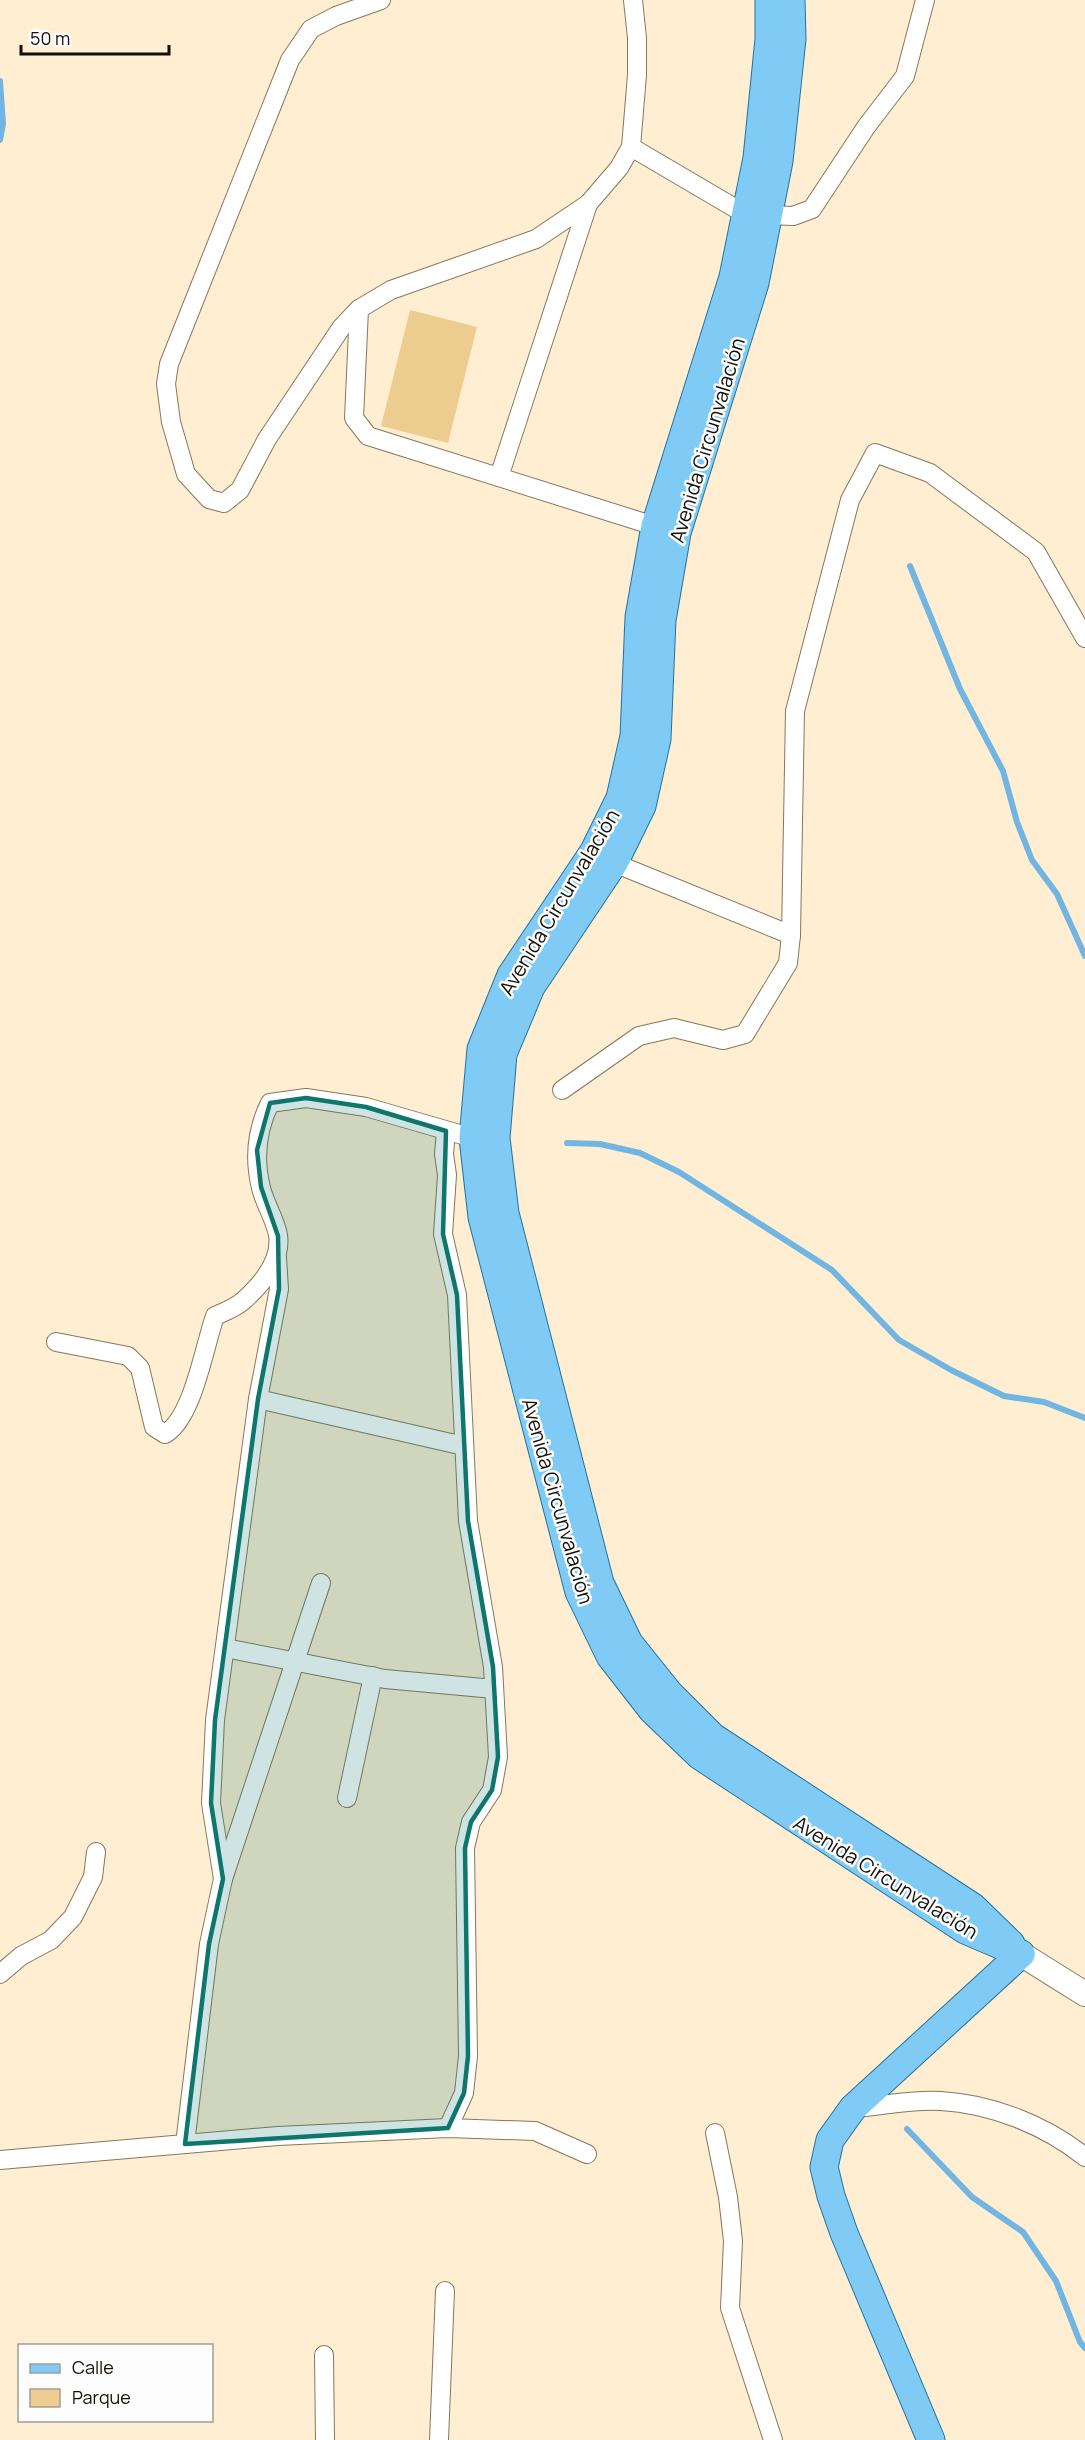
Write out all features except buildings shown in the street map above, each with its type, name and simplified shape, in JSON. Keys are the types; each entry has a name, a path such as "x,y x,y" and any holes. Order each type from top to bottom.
{"main road":[{"name":"Avenida Circunvalación","path":"769,0 769,39 757,158 754,283 666,529 639,618 634,736 620,798 594,851 511,975 481,1048 473,1138 483,1217 579,1592 610,1656 652,1710 700,1756 965,1930 1021,1953"},
{"name":"Avenida Circunvalación","path":"757,215 782,139 792,39 791,0"},
{"name":"Avenida Circunvalación","path":"666,529 657,739 642,806 614,863 531,987 503,1054 496,1138 505,1213 600,1583 629,1643 669,1693 713,1737 974,1907 1021,1953"},
{"path":"931,2440 844,2233 824,2167 830,2140 853,2108 1021,1953"}],"street":[{"path":"381,0 336,16 311,29 290,60 169,364 166,384 171,422 183,464 186,474 209,499 224,503 240,490 267,439 341,328 359,309 391,290 536,239 588,204 619,168 631,147 637,75 637,38 633,0"},
{"path":"631,147 757,215 793,216 812,209 866,128 905,76 925,0"},
{"path":"499,477 588,204"},
{"path":"359,309 354,418 368,436 666,529"},
{"path":"562,1090 639,1036 674,1028 723,1040 745,1034 788,963 791,935 795,711 850,500 875,453 930,473 1036,552 1085,638"},
{"path":"614,863 791,935"},
{"path":"224,1879 211,1803 214,1720 258,1399 279,1289 278,1236 261,1187 257,1150 262,1119 270,1103 306,1098 366,1107 473,1138"},
{"path":"446,1131 444,1154 447,1175 443,1234 457,1295 468,1521 493,1667 498,1757 492,1790 471,1822 465,1848 468,2056 464,2093 448,2128"},
{"path":"56,1342 128,1356 140,1368 154,1426 165,1434 174,1429 194,1391 215,1316 242,1303 267,1274 277,1258"},
{"path":"258,1399 464,1446"},
{"path":"185,2144 209,1944 224,1879 321,1583"},
{"path":"225,1648 373,1676 494,1689"},
{"path":"347,1798 373,1676"},
{"path":"0,1974 21,1956 51,1940 73,1917 93,1877 96,1852"},
{"path":"1021,1953 1085,1994"},
{"path":"853,2108 938,2100 973,2104 1043,2128 1085,2157"},
{"path":"0,2160 278,2136 448,2128 536,2132 587,2154"},
{"path":"715,2133 728,2197 732,2241 730,2308 772,2440"},
{"path":"439,2440 445,2291"},
{"path":"324,2355 325,2440"}],"highlighted area":[{"path":"306,1098 366,1107 446,1131 443,1234 457,1295 468,1521 493,1667 498,1757 492,1790 471,1822 465,1848 468,2056 464,2093 448,2128 185,2144 209,1944 223,1879 211,1803 215,1720 258,1399 279,1289 278,1236 261,1187 257,1150 270,1103"}],"green space":[{"path":"410,310 477,327 448,443 381,426"}],"waterway":[{"path":"0,81 3,124 0,140"},
{"path":"910,566 960,689 1003,771 1017,822 1032,860 1057,894 1085,956"},
{"path":"567,1143 600,1144 640,1153 679,1172 832,1270 899,1340 951,1370 1004,1396 1044,1402 1085,1418"},
{"path":"907,2129 972,2197 1023,2232 1056,2281 1080,2342 1085,2348"}]}
